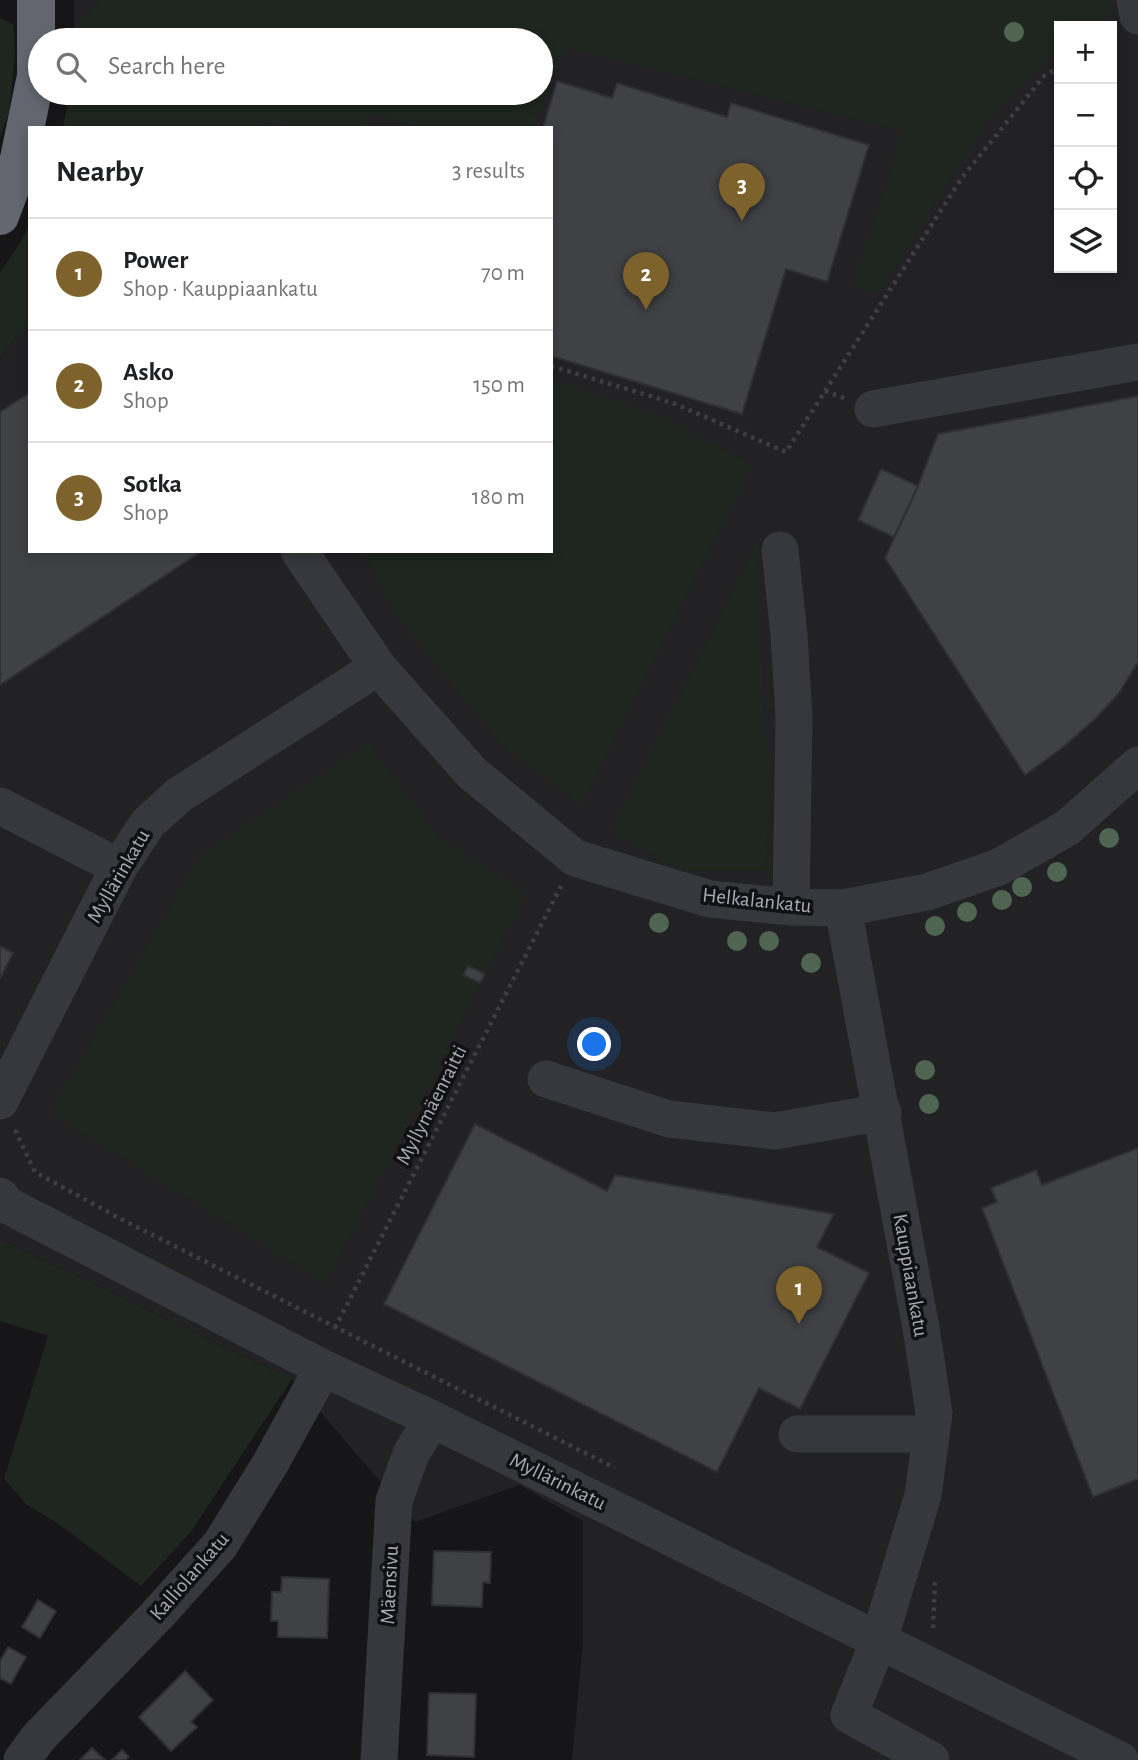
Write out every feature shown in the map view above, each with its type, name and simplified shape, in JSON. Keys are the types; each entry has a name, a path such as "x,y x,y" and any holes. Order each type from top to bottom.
{"highway":[{"path":"36,0 36,28"},
{"path":"0,216 16,173 30,105"}],"street":[{"path":"1135,0 1138,16"},
{"path":"873,409 1138,362"},
{"path":"780,550 794,717 791,907"},
{"name":"Helkalankatu","path":"300,553 378,667 471,773 575,858 710,899 791,907 843,908 927,892 999,867 1067,828 1138,765"},
{"name":"Myllärinkatu","path":"11,1111 119,867 148,823 179,795 378,667"},
{"path":"0,806 119,867"},
{"name":"Kauppiaankatu","path":"843,908 883,1112 934,1413 923,1495 878,1640 849,1714 931,1760"},
{"path":"546,1079 669,1119 775,1131 883,1112"},
{"name":"Myllärinkatu","path":"0,1196 7,1205 323,1368 432,1419 1120,1760"},
{"name":"Kalliolankatu","path":"22,1760 38,1738 157,1615 220,1545 270,1464 323,1368"},
{"name":"Mäensivu","path":"379,1760 394,1502 411,1454 432,1419"},
{"path":"797,1434 931,1434"}],"path":[{"path":"553,367 673,403 786,452 961,179 1044,76 1054,70"},
{"name":"Myllymäenraitti","path":"323,1368 326,1346 575,858"},
{"path":"11,1111 16,1132 35,1172 335,1328"},
{"path":"933,1628 935,1574"}],"shaded area":[{"path":"74,0 1138,0 1138,1760 572,1760 583,1642 583,1521 519,1485 415,1522 292,1379 0,1239 0,360 18,333 28,289 28,553 553,553 553,126 63,126 68,105 553,105 553,28 74,28"},
{"path":"102,0 1113,0 1114,9 1098,21 1054,21 1054,56 989,120 877,294 852,287 902,131 565,48 553,78 553,28 78,28"},
{"path":"0,18 13,24 15,53 9,113 0,137"},
{"path":"68,105 542,105 534,126 416,126 369,115 365,126 286,126 267,120 264,126 63,126"},
{"path":"28,227 28,325 18,333 0,360 0,272"},
{"path":"553,381 665,418 753,464 582,805 505,748 394,612 365,554 553,553"},
{"path":"759,538 767,870 677,870 610,831"},
{"path":"368,743 440,838 527,894 326,1284 49,1113 200,855"},
{"path":"0,1239 292,1379 190,1533 141,1586 60,1525 26,1504 4,1479 48,1336 0,1321"}],"building":[{"path":"557,81 612,98 617,83 727,117 731,103 869,145 827,282 786,269 742,414 553,357 553,126 544,126 550,105 553,105"},
{"path":"28,394 28,553 199,553 0,685 0,412"},
{"path":"1138,396 1138,662 1119,693 1095,719 1025,775 885,558 938,434"},
{"path":"881,469 918,486 894,537 858,520"},
{"path":"0,946 13,953 0,979"},
{"path":"468,966 485,974 480,983 463,975"},
{"path":"475,1124 607,1191 615,1175 834,1214 817,1247 869,1273 800,1409 759,1388 717,1472 384,1304"},
{"path":"1138,1148 1138,1479 1093,1497 982,1208 997,1202 991,1188 1036,1170 1042,1185"},
{"path":"434,1551 491,1552 490,1583 483,1582 482,1607 432,1605"},
{"path":"282,1577 329,1579 327,1638 278,1637 278,1621 271,1621 272,1592 281,1592"},
{"path":"38,1600 56,1611 40,1638 22,1627"},
{"path":"8,1647 26,1657 11,1684 0,1678 0,1661"},
{"path":"185,1671 213,1700 191,1722 197,1727 171,1751 139,1717"},
{"path":"429,1693 476,1694 474,1757 427,1755"},
{"path":"92,1748 105,1760 80,1760"},
{"path":"122,1750 129,1757 125,1760 112,1760"}],"place":[{"name":"Sotka","path":"742,221"},
{"name":"Asko","path":"646,310"},
{"name":"Power","path":"799,1324"}]}
